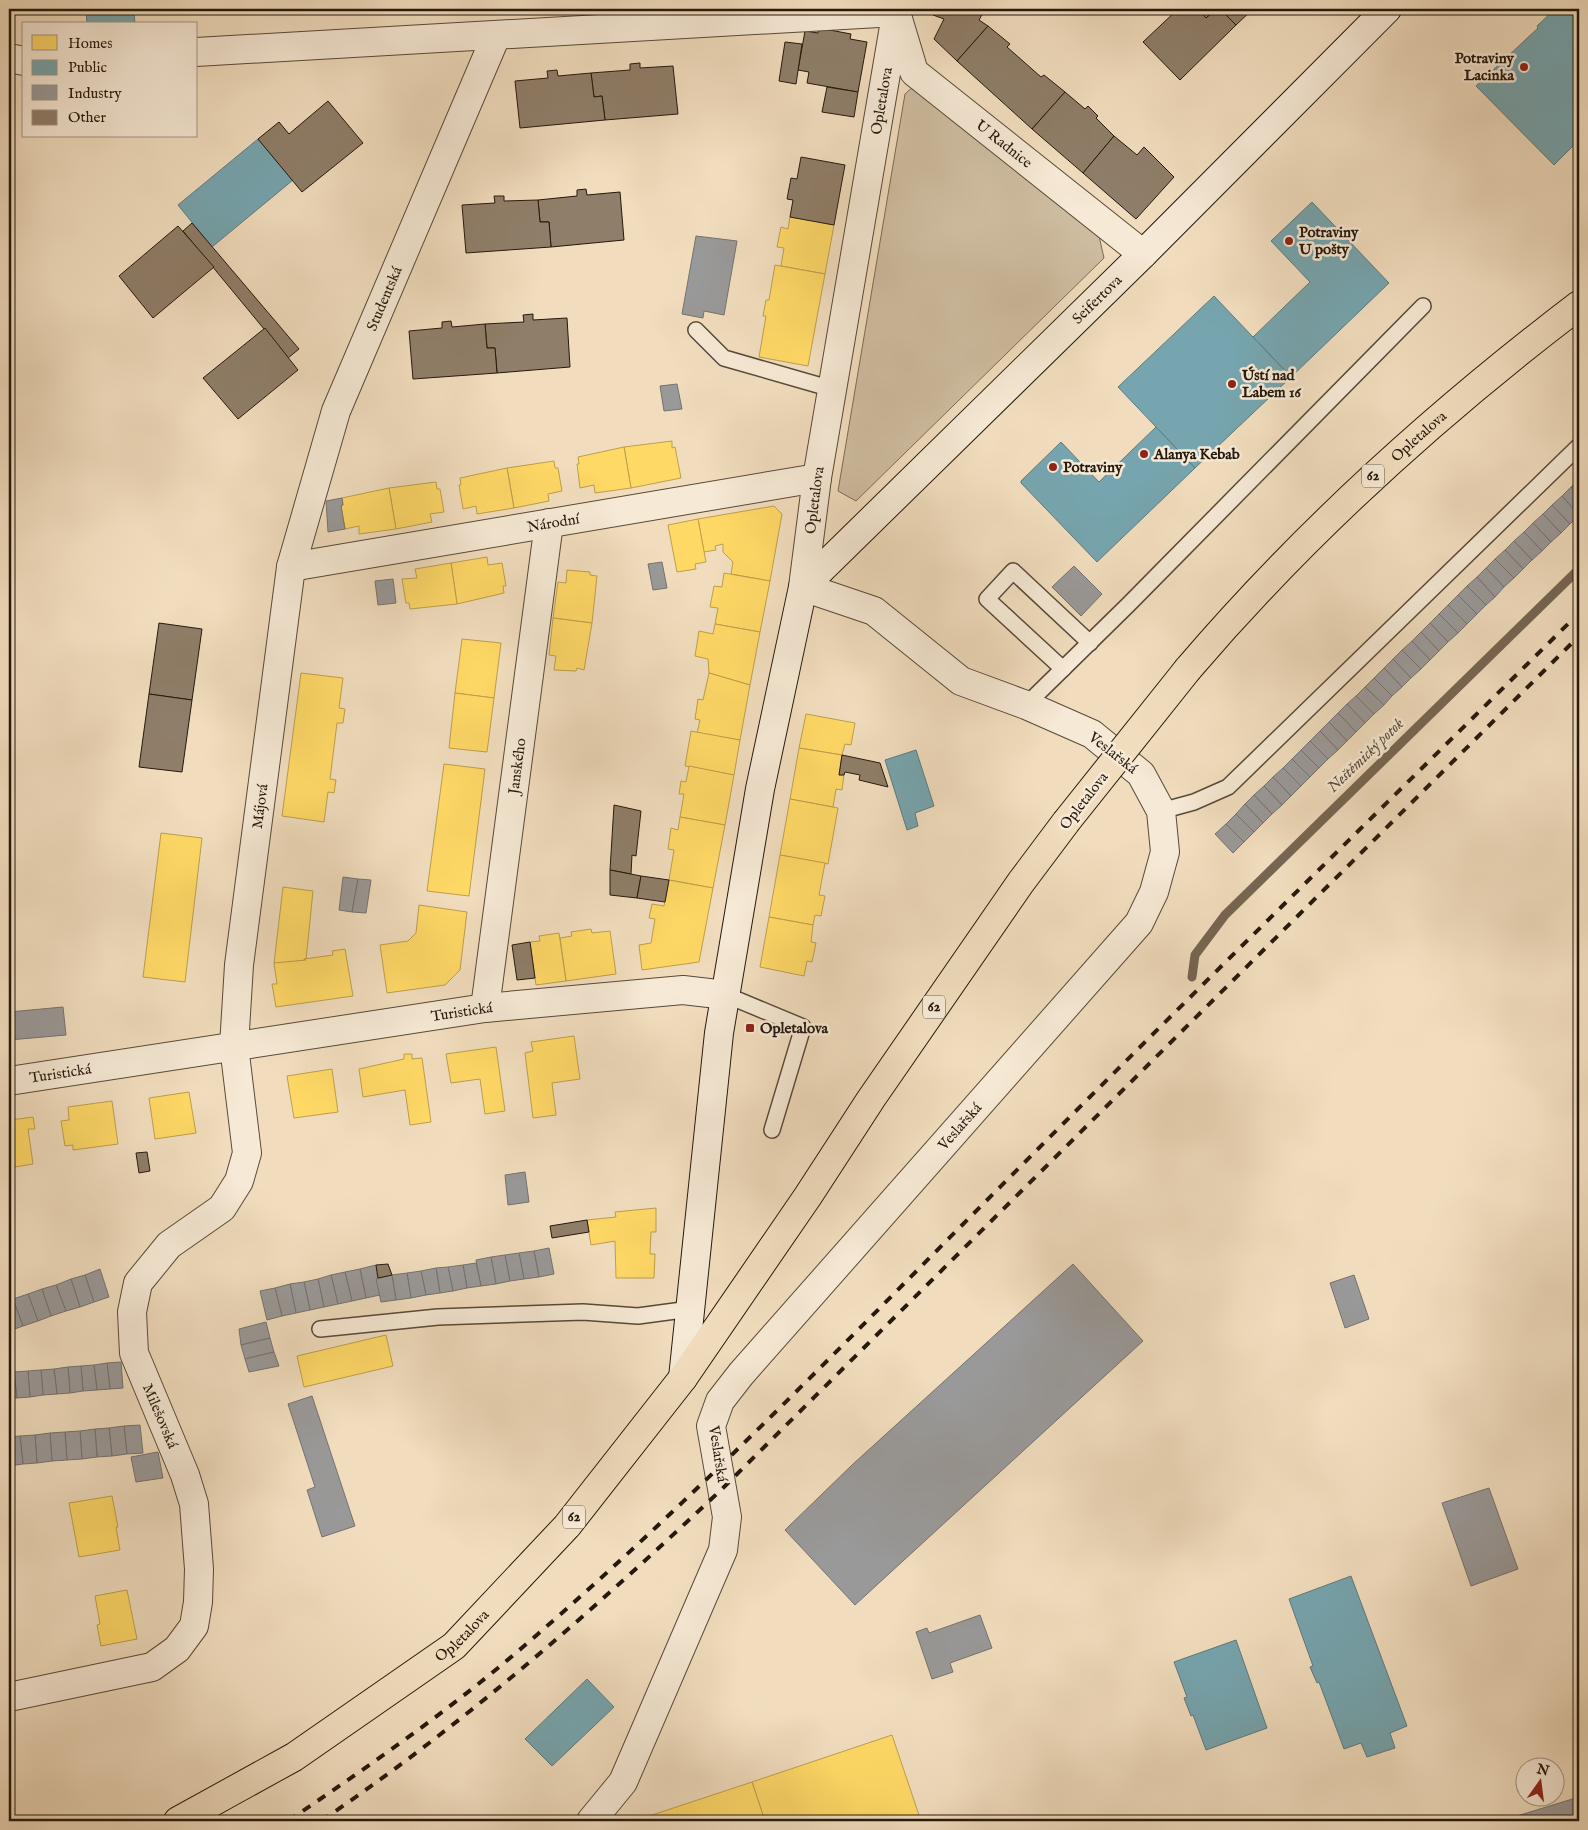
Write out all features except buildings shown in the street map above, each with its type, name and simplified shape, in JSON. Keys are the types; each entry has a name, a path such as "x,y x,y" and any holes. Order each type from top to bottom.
{"main road":[{"name":"Opletalova","path":"178,1821 294,1757 454,1646 567,1526 682,1378 808,1196 870,1099 1021,882 1066,822 1188,669 1224,626 1297,550 1374,475 1440,416 1579,305"}],"street":[{"name":"Seifertova","path":"803,587 1143,254 1387,9"},
{"name":"U Radnice","path":"896,10 914,72 1143,254"},
{"path":"198,52 496,36 896,10"},
{"name":"Opletalova","path":"682,1378 719,1033 760,789 803,587 816,478 896,10"},
{"name":"Studentská","path":"291,567 336,411 496,36"},
{"path":"9,58 22,61"},
{"name":"Národní","path":"291,567 816,478"},
{"name":"Janského","path":"485,1008 549,523"},
{"name":"Májová","path":"234,1046 240,965 291,567"},
{"name":"Veslařská","path":"591,1821 623,1782 723,1550 727,1517 711,1426 720,1401 741,1374 1139,923 1154,892 1165,852 1160,811 1141,774 1092,734 1026,705 961,681 874,611 803,587"},
{"name":"Turistická","path":"9,1081 485,1008 683,990 726,995"},
{"name":"Milešovská","path":"9,1697 152,1667 177,1649 194,1626 198,1602 199,1569 194,1504 185,1475 134,1353 132,1312 138,1284 169,1245 222,1208 239,1182 247,1153 234,1046"}],"lane":[{"path":"1026,705 1090,643 1423,306"},
{"path":"696,330 724,358 832,389"},
{"path":"1160,811 1194,802 1228,787 1579,446"},
{"path":"1063,669 987,599 1013,571 1090,643"},
{"name":"Turistická","path":"726,995 803,1027 772,1130"},
{"path":"320,1329 438,1318 583,1312 638,1316 690,1309"}],"shaded area":[{"path":"914,86 1099,236 1104,258 856,501 838,491 905,94"}],"waterway":[{"name":"Neštěmický potok","path":"1192,977 1195,955 1225,915 1579,569"}],"railway":[{"path":"288,1821 379,1758 496,1670 650,1533 771,1416 1152,1035 1579,613"},
{"path":"321,1821 427,1744 529,1663 627,1577 723,1488 1579,636"}],"place":[{"name":"Potraviny Lacinka","path":"1524,67"},
{"name":"Potraviny U pošty","path":"1289,241"},
{"name":"Ústí nad Labem 16","path":"1232,384"},
{"name":"Alanya Kebab","path":"1144,454"},
{"name":"Potraviny","path":"1053,467"},
{"name":"Opletalova","path":"750,1028"}]}
